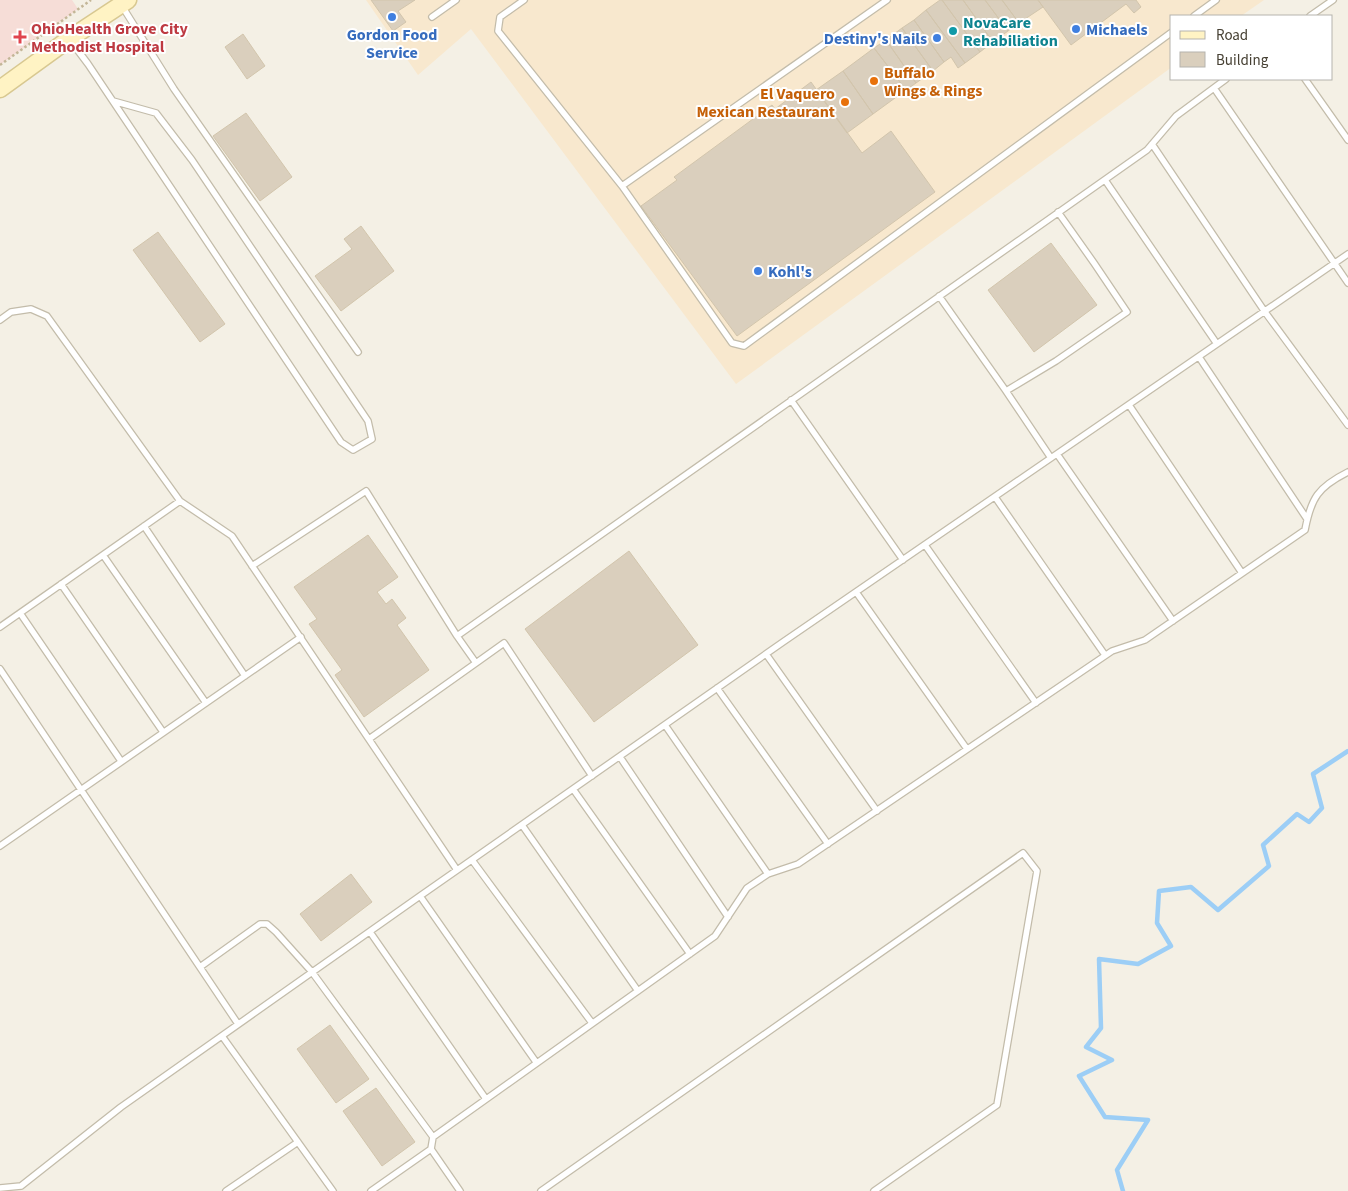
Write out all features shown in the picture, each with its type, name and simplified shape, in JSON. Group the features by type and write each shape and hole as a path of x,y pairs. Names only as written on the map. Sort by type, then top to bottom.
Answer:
{"main road":[{"path":"0,89 124,2"}],"lane":[{"path":"432,17 456,0"},
{"path":"512,0 516,6"},
{"path":"524,0 500,17 498,31 622,186 732,343 744,346 1170,33"},
{"path":"622,186 887,0"},
{"path":"1195,15 1216,0"},
{"path":"1311,15 1333,0"},
{"path":"124,2 174,89 358,352"},
{"path":"69,39 113,101 341,442 353,450 372,439 368,421 192,160 156,113 113,101"},
{"path":"457,636 1147,150 1176,116 1225,80"},
{"path":"1306,80 1348,140"},
{"path":"1214,88 1348,283"},
{"path":"1152,144 1265,312 1348,426"},
{"path":"1105,180 1217,344"},
{"path":"1006,391 1056,362 1127,312 1058,212"},
{"path":"0,1188 21,1188 121,1107 238,1024 766,654 1348,254"},
{"path":"939,296 1051,458"},
{"path":"0,320 11,312 31,309 46,316 180,501 232,536 458,870"},
{"path":"1199,357 1307,519"},
{"path":"792,400 904,560"},
{"path":"1128,405 1242,574"},
{"path":"1057,454 1174,621"},
{"path":"460,1191 431,1149 433,1137 715,936 748,888 768,874 798,864 1112,651 1145,640 1305,530 1314,497 1326,484 1348,472"},
{"path":"252,566 366,491 476,663"},
{"path":"995,496 1106,655"},
{"path":"0,627 180,501"},
{"path":"144,526 245,676"},
{"path":"925,545 1036,703"},
{"path":"103,555 206,703"},
{"path":"61,584 163,732"},
{"path":"856,592 967,749"},
{"path":"20,613 121,761"},
{"path":"0,846 301,637"},
{"path":"369,739 504,643 592,776"},
{"path":"766,654 876,811"},
{"path":"0,669 238,1024"},
{"path":"717,688 828,844"},
{"path":"665,725 768,874"},
{"path":"620,757 728,917"},
{"path":"573,789 690,954"},
{"path":"522,825 638,990"},
{"path":"540,1191 1023,853 1037,872 997,1105 874,1191"},
{"path":"472,860 592,1023"},
{"path":"420,896 536,1062"},
{"path":"200,967 260,924 267,924 312,972 433,1137"},
{"path":"370,932 486,1099"},
{"path":"222,1036 334,1191"},
{"path":"226,1191 298,1142"},
{"path":"371,1191 431,1149"}],"path":[{"path":"0,65 91,0"}],"shaded area":[{"name":"OhioHealth Grove City Methodist Hospital","path":"0,0 72,0 78,9 0,65"},
{"path":"366,0 1264,0 1242,15 1170,15 1170,68 736,384 471,29 418,75"}],"building":[{"name":"Gordon Food Service","path":"371,0 415,0 398,11 406,22 393,31"},
{"name":"NovaCare Rehabiliation","path":"942,0 980,52 965,63 926,10"},
{"path":"942,0 963,0 993,42 980,52"},
{"path":"963,0 985,0 1008,31 993,42"},
{"path":"985,0 1002,0 1019,23 1008,31"},
{"path":"1002,0 1038,0 1043,7 1019,23"},
{"name":"Michaels","path":"1038,0 1136,0 1141,7 1134,13 1126,4 1071,45"},
{"name":"Destiny's Nails","path":"926,10 965,63 958,68 951,57 944,62 914,20"},
{"path":"914,20 944,62 933,71 902,28"},
{"path":"902,28 933,71 916,83 886,40"},
{"path":"243,34 265,66 247,79 225,47"},
{"path":"886,40 916,83 906,90 874,48"},
{"name":"Buffalo Wings & Rings","path":"874,48 906,90 873,114 843,71"},
{"name":"El Vaquero Mexican Restaurant","path":"843,71 873,114 847,133 816,90"},
{"name":"Kohl's","path":"811,82 862,153 891,131 935,192 737,336 641,206 677,180 674,177 772,105 775,109"},
{"path":"246,113 292,177 260,201 213,136"},
{"path":"361,226 394,271 341,311 315,276 352,249 344,239"},
{"path":"158,232 225,324 200,342 133,250"},
{"path":"1051,243 1097,305 1034,352 988,290"},
{"path":"368,535 398,577 377,592 386,604 392,599 406,618 397,625 429,670 364,717 335,675 342,670 309,624 317,619 294,587"},
{"path":"629,551 698,645 594,722 525,629"},
{"path":"351,874 372,902 321,941 300,914"},
{"path":"330,1025 369,1079 336,1103 297,1049"},
{"path":"376,1088 415,1142 382,1166 343,1111"}],"waterway":[{"path":"1123,1191 1117,1170 1148,1120 1105,1117 1079,1076 1112,1060 1086,1047 1101,1028 1099,959 1138,964 1171,946 1157,923 1159,891 1191,887 1218,910 1269,866 1263,845 1297,814 1309,822 1322,808 1313,774 1348,751"}],"place":[{"name":"Gordon Food Service","path":"392,17"},
{"name":"Michaels","path":"1076,29"},
{"name":"NovaCare Rehabiliation","path":"953,31"},
{"name":"OhioHealth Grove City Methodist Hospital","path":"20,37"},
{"name":"Destiny's Nails","path":"937,38"},
{"name":"Buffalo Wings & Rings","path":"874,81"},
{"name":"El Vaquero Mexican Restaurant","path":"845,102"},
{"name":"Kohl's","path":"758,271"}]}
